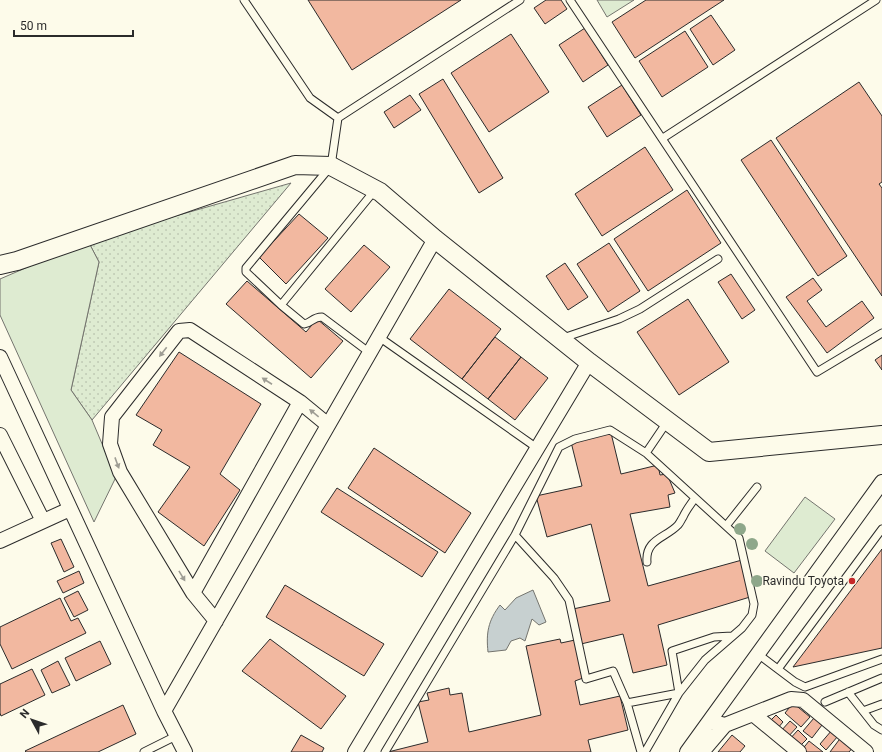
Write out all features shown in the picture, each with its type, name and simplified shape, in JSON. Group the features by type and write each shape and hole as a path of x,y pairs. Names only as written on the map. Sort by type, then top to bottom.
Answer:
{"street":[{"path":"0,265 17,261 295,165 331,166 380,192 435,239 589,362 709,452 882,435"},
{"path":"164,711 435,239"},
{"path":"216,621 193,593 120,472 110,444 112,418 180,331 190,330 300,402 328,425"},
{"path":"0,357 164,711 185,752"},
{"path":"355,752 589,362"},
{"path":"193,593 300,402"},
{"path":"0,436 43,521"},
{"path":"687,752 882,482"},
{"path":"0,540 70,509"},
{"path":"703,752 725,725 791,699 803,700 866,752"},
{"path":"753,714 799,752"},
{"path":"710,721 725,725"}],"lane":[{"path":"244,0 310,98 338,118"},
{"path":"370,353 322,317 316,317 304,324 281,305 246,272 246,268 331,166 338,118 520,0"},
{"path":"570,0 663,138 816,372 882,333"},
{"path":"663,138 876,0"},
{"path":"281,305 375,190"},
{"path":"561,339 618,319 640,309 718,259"},
{"path":"378,337 537,448"},
{"path":"646,453 668,421"},
{"path":"385,752 515,535 559,447 575,440 610,430 646,453 739,538 754,604 752,615 742,628 705,660 678,693 645,752"},
{"path":"726,526 757,487"},
{"path":"647,562 646,553 653,542 659,537 670,532 679,524 695,498"},
{"path":"778,669 882,529"},
{"path":"515,535 554,578 569,600 586,679 613,671 628,703 641,752"},
{"path":"678,693 672,651 714,637 732,636"},
{"path":"758,654 794,682 805,687 882,660"},
{"path":"824,702 882,678"},
{"path":"848,692 874,725 882,730"},
{"path":"628,703 678,693"},
{"path":"863,711 882,704"},
{"path":"144,752 176,736"}],"green space":[{"path":"597,0 634,0 607,17"},
{"path":"291,183 92,420 71,390 99,262 88,241"},
{"path":"88,241 99,262 71,390 92,420 116,477 94,522 0,315 0,279"},
{"path":"805,497 835,519 794,573 765,551"}],"shaded area":[{"path":"533,590 546,622 539,625 532,619 525,641 520,638 511,641 506,650 488,652 487,639 490,622 500,605 505,610 516,598"}],"building":[{"path":"308,0 461,0 352,70"},
{"path":"546,0 561,0 567,9 545,24 534,8"},
{"path":"646,0 724,0 635,58 612,22"},
{"path":"711,15 735,50 713,65 690,29"},
{"path":"585,28 608,65 583,82 559,45"},
{"path":"685,31 708,67 662,97 639,61"},
{"path":"511,34 549,92 489,132 451,73"},
{"path":"443,79 503,178 479,193 419,94"},
{"path":"859,82 882,116 882,182 879,184 882,188 882,296 776,138"},
{"path":"622,85 641,115 607,137 588,107"},
{"path":"410,95 421,110 394,128 384,112"},
{"path":"771,140 847,256 818,276 741,160"},
{"path":"645,147 673,190 602,236 575,194"},
{"path":"687,190 721,243 648,291 614,239"},
{"path":"299,214 328,238 286,284 259,257"},
{"path":"609,243 640,291 608,312 577,264"},
{"path":"364,245 390,267 351,312 325,289"},
{"path":"565,263 588,297 568,310 546,276"},
{"path":"731,274 755,310 742,319 718,282"},
{"path":"813,278 822,290 807,301 826,327 862,301 874,318 827,353 786,297"},
{"path":"247,281 306,332 317,319 343,341 311,378 226,304"},
{"path":"449,289 501,329 462,379 410,339"},
{"path":"688,299 729,362 679,395 637,332"},
{"path":"495,337 521,357 488,399 462,379"},
{"path":"179,352 261,404 220,474 240,490 204,546 158,512 190,467 153,445 162,430 136,415"},
{"path":"882,355 882,370 875,360"},
{"path":"521,357 548,378 515,420 488,399"},
{"path":"611,433 621,474 658,465 660,475 667,474 675,493 668,495 670,507 630,514 648,586 742,560 750,597 658,625 667,665 633,673 623,634 581,644 573,609 610,601 591,524 547,537 536,496 582,486 571,442"},
{"path":"374,448 471,513 445,553 348,488"},
{"path":"337,488 438,552 422,577 321,512"},
{"path":"61,539 74,567 64,572 51,543"},
{"path":"882,549 882,648 793,667"},
{"path":"79,571 84,583 63,593 57,581"},
{"path":"285,585 384,644 364,676 266,617"},
{"path":"78,591 88,610 74,617 64,598"},
{"path":"60,598 71,621 78,618 86,633 12,669 0,644 0,627"},
{"path":"270,639 346,696 321,729 242,671"},
{"path":"560,639 561,643 575,640 583,678 575,681 580,705 620,696 628,730 588,740 591,752 388,752 428,742 418,702 429,700 427,693 449,688 450,695 462,693 469,732 541,715 526,646"},
{"path":"100,641 111,664 76,681 65,658"},
{"path":"58,661 70,685 52,693 41,670"},
{"path":"32,669 45,695 1,716 0,684"},
{"path":"793,703 810,717 801,727 785,713"},
{"path":"123,705 136,734 98,752 25,751"},
{"path":"776,715 783,722 777,729 769,722"},
{"path":"814,718 822,725 812,738 803,731"},
{"path":"790,721 797,727 787,738 780,732"},
{"path":"798,730 807,739 797,749 788,741"},
{"path":"832,730 838,736 826,750 820,744"},
{"path":"301,735 324,748 322,752 291,752"},
{"path":"732,735 745,746 740,752 718,752"},
{"path":"842,736 854,746 849,752 830,752"},
{"path":"809,741 823,752 801,751"}],"place":[{"name":"Ravindu Toyota","path":"852,581"}]}
